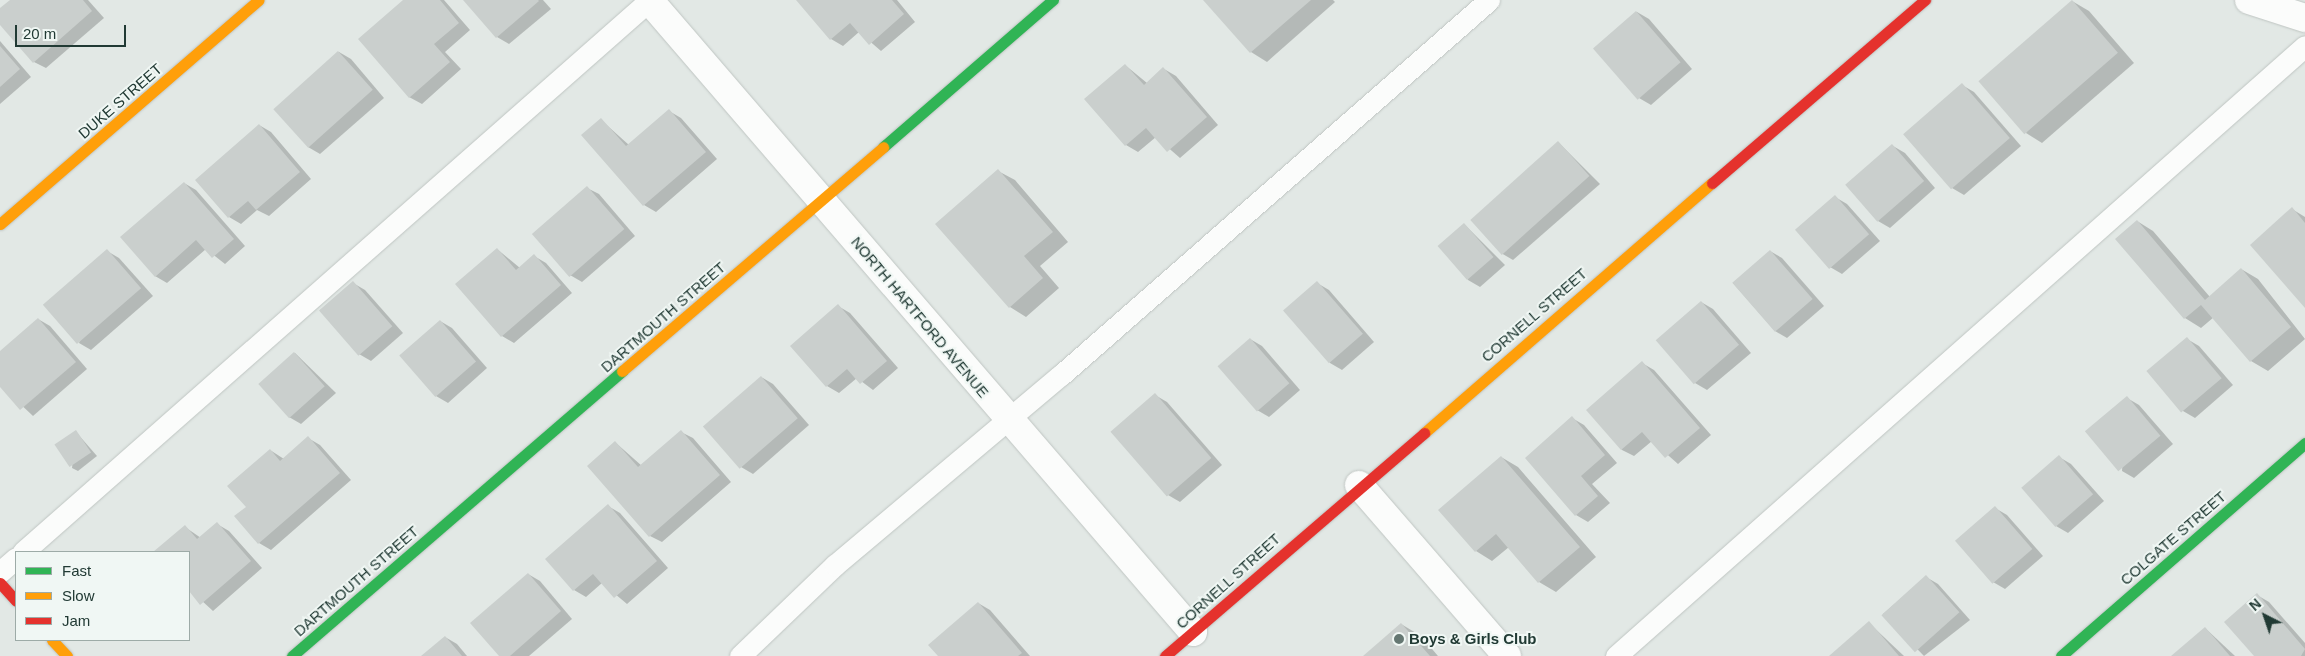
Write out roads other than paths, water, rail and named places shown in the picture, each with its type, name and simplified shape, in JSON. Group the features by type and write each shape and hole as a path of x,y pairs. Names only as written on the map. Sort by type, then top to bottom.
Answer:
{"street":[{"name":"DUKE STREET","path":"0,224 260,0"},
{"name":"NORTH HARTFORD AVENUE","path":"649,0 1007,419 1193,632"},
{"name":"DARTMOUTH STREET","path":"292,656 1053,0"},
{"name":"CORNELL STREET","path":"1166,656 1358,485 1924,0"},
{"path":"2249,0 2305,18"},
{"name":"COLGATE STREET","path":"2062,656 2305,443"},
{"path":"1358,485 1507,656"},
{"path":"0,583 15,600"},
{"path":"53,641 67,656"}],"lane":[{"path":"24,551 649,0"},
{"path":"740,656 781,613 1489,0"},
{"path":"1616,656 2305,46"},
{"path":"0,572 15,559"}],"place":[{"name":"Boys & Girls Club","path":"1399,639"}]}
